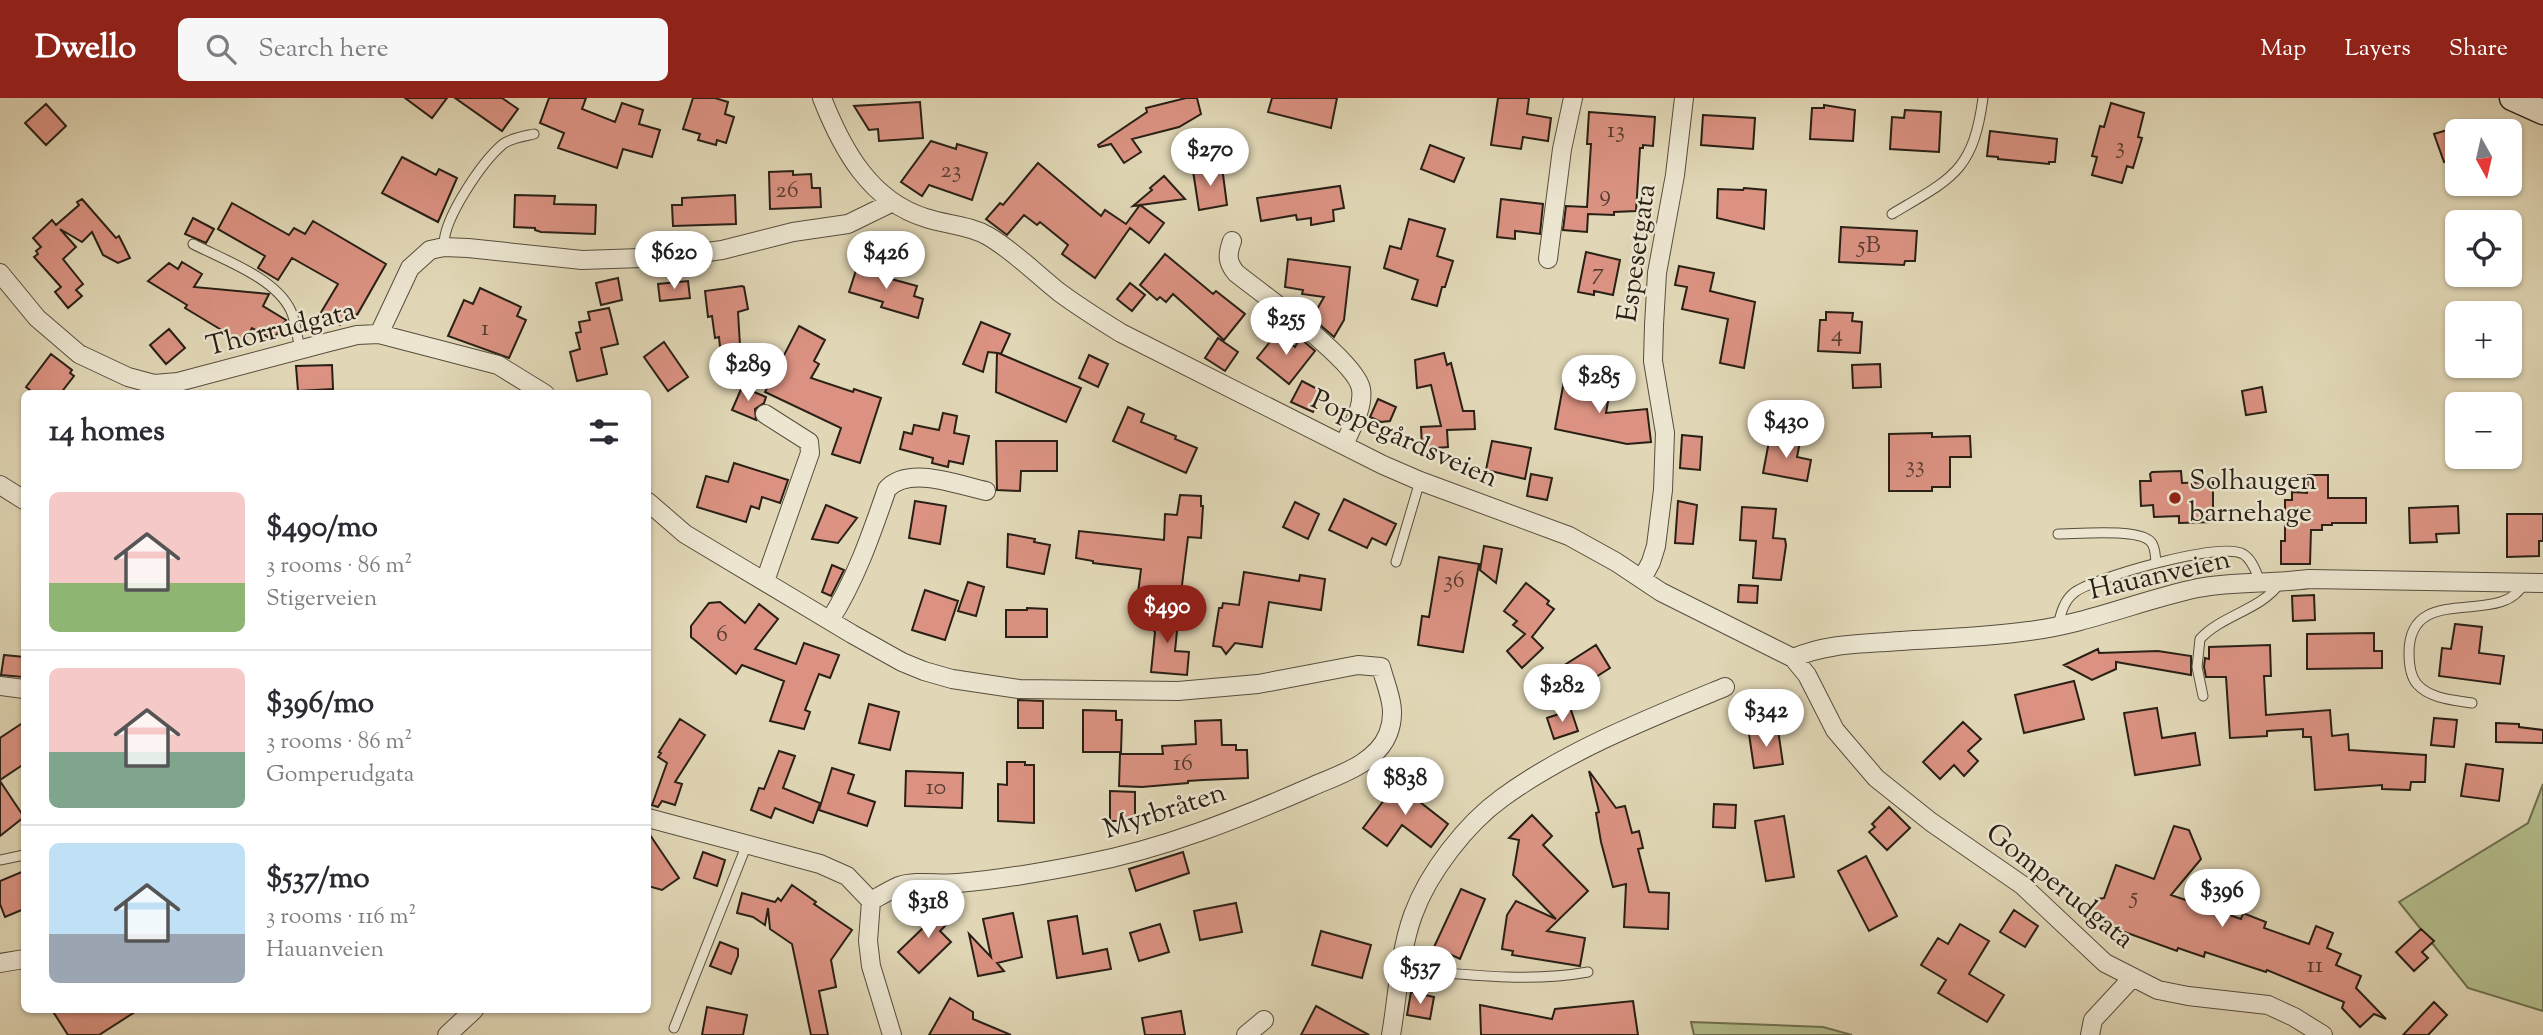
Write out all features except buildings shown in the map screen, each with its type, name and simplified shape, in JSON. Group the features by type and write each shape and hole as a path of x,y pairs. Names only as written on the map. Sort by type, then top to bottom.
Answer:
{"main road":[{"path":"2512,98 2543,112"}],"street":[{"name":"Poppegårdsveien","path":"822,98 843,148 873,186 910,213 986,234 1012,251 1076,304 1121,333 1420,481 1569,536 1616,562 1661,592 1793,659"},
{"path":"1548,259 1562,149 1573,98"},
{"name":"Espesetgata","path":"1642,579 1656,546 1663,490 1664,433 1653,361 1654,325 1657,273 1675,175 1684,98"},
{"path":"444,247 582,260 671,257 722,250 793,232 848,224 893,202"},
{"path":"1232,241 1227,252 1236,273 1342,359 1360,382 1361,403 1344,445"},
{"name":"Thorrudgata","path":"0,273 37,318 79,354 128,377 166,384 357,335 379,334 410,268 430,250 444,247"},
{"path":"379,334 498,365 539,390"},
{"path":"765,414 808,442 810,453 765,581"},
{"path":"651,505 685,534 830,620 846,594 887,489 892,483 916,476 986,491"},
{"path":"0,485 21,498"},
{"name":"Hauanveien","path":"1793,659 1811,650 1848,644 2027,632 2057,627 2199,588 2260,581 2280,583 2309,579 2543,583"},
{"name":"Myrbråten","path":"830,620 901,662 952,679 1019,689 1178,691 1258,684 1358,665 1381,667 1392,704 1393,715 1389,733 1374,754 1341,774 1211,828 1150,849 1086,864 1010,877 957,883 912,884 899,887 871,901"},
{"name":"Gomperudgata","path":"1793,659 1807,675 1835,730 1876,778 1922,815 2022,885 2105,962 2158,990 2268,1005 2323,1035"},
{"path":"0,686 21,689"},
{"path":"1391,1035 1399,969 1414,913 1428,883 1472,825 1500,799 1573,755 1725,687"},
{"path":"651,819 747,844 847,876 871,901 868,941 871,966 892,1035"},
{"path":"0,963 21,960"},
{"path":"2090,1035 2093,1020 2132,978"},
{"path":"447,1035 471,1013"},
{"path":"1245,1035 1264,1020"}],"lane":[{"path":"1892,214 1951,176 1963,164 1980,124 1983,98"},
{"path":"444,247 446,233 464,194 481,168 505,142 534,134"},
{"path":"193,244 267,283 280,293 292,313 300,349"},
{"path":"1396,562 1420,481"},
{"path":"2057,534 2137,534 2149,539 2154,547 2156,564"},
{"path":"2057,627 2063,605 2073,593 2101,579 2185,556 2234,551 2244,554 2260,581"},
{"path":"2203,696 2197,667 2200,639 2216,624 2269,594 2280,583"},
{"path":"2472,703 2440,698 2415,683 2409,661 2412,631 2420,620 2437,611 2504,601 2519,592 2524,583"},
{"path":"674,1028 747,844"},
{"path":"0,860 21,856"},
{"path":"1399,969 1498,975 1565,976 1588,972"}],"green space":[{"path":"2543,784 2543,1011 2468,988 2399,902 2528,823"},
{"path":"1691,1022 1823,1027 1852,1035 1694,1035"}],"place":[{"name":"Solhaugen barnehage","path":"2175,498"}]}
